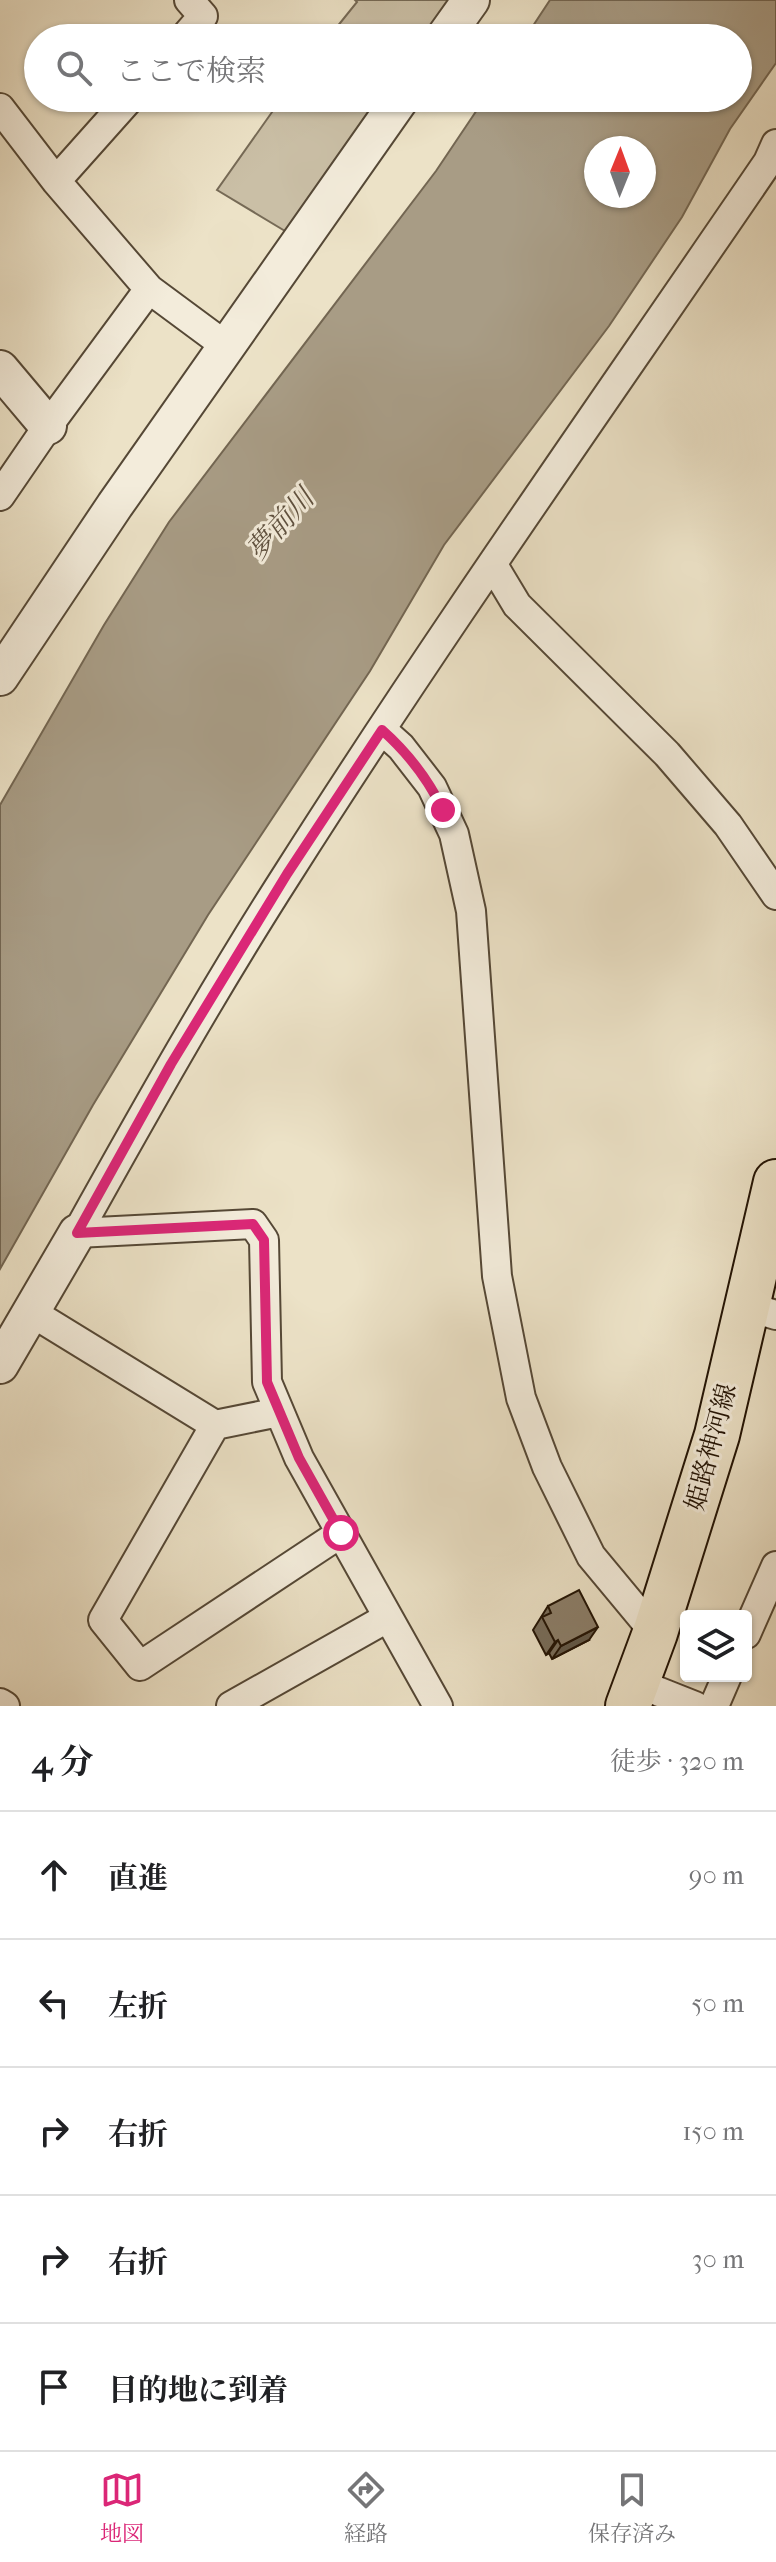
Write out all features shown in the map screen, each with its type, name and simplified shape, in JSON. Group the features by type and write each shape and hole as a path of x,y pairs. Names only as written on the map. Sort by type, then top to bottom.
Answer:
{"main road":[{"name":"姫路神河線","path":"632,1695 761,1310 776,1182"}],"street":[{"path":"189,0 203,16 196,24"},
{"path":"454,24 471,0"},
{"path":"0,108 56,181 149,289 226,346"},
{"path":"56,181 118,112"},
{"path":"0,677 115,505 391,112"},
{"path":"0,1365 171,1064 287,874 493,565 773,159"},
{"path":"0,496 149,289"},
{"path":"0,369 48,426"},
{"path":"493,565 517,605 667,754 728,825 776,895"},
{"path":"382,730 401,747 432,787 454,834 471,911 497,1276 521,1398 547,1467 591,1556 655,1633"},
{"path":"77,1233 253,1224 264,1240 267,1382 299,1458 438,1706"},
{"path":"31,1312 215,1425 279,1412"},
{"path":"215,1425 103,1620 140,1666 341,1533"},
{"path":"752,1620 776,1566"},
{"path":"231,1706 387,1618"},
{"path":"714,1706 724,1682"},
{"path":"632,1695 695,1706"},
{"path":"0,1703 5,1706"}],"shaded area":[{"path":"355,0 457,0 439,24 339,24 357,2"},
{"path":"272,112 377,112 290,234 217,190"}],"water":[{"path":"550,0 776,0 776,63 752,97 752,24 534,24"},
{"name":"夢前川","path":"476,112 742,112 682,217 609,326 444,545 370,671 208,915 93,1105 0,1269 0,805 104,625 169,522 436,171"}],"building":[{"path":"579,1590 598,1627 561,1646 558,1640 555,1642 542,1617 551,1613 548,1606"}],"route":[{"path":"341,1533 299,1458 267,1382 264,1240 253,1224 77,1233 171,1064 287,874 382,730 401,747 432,787 443,810"}]}
